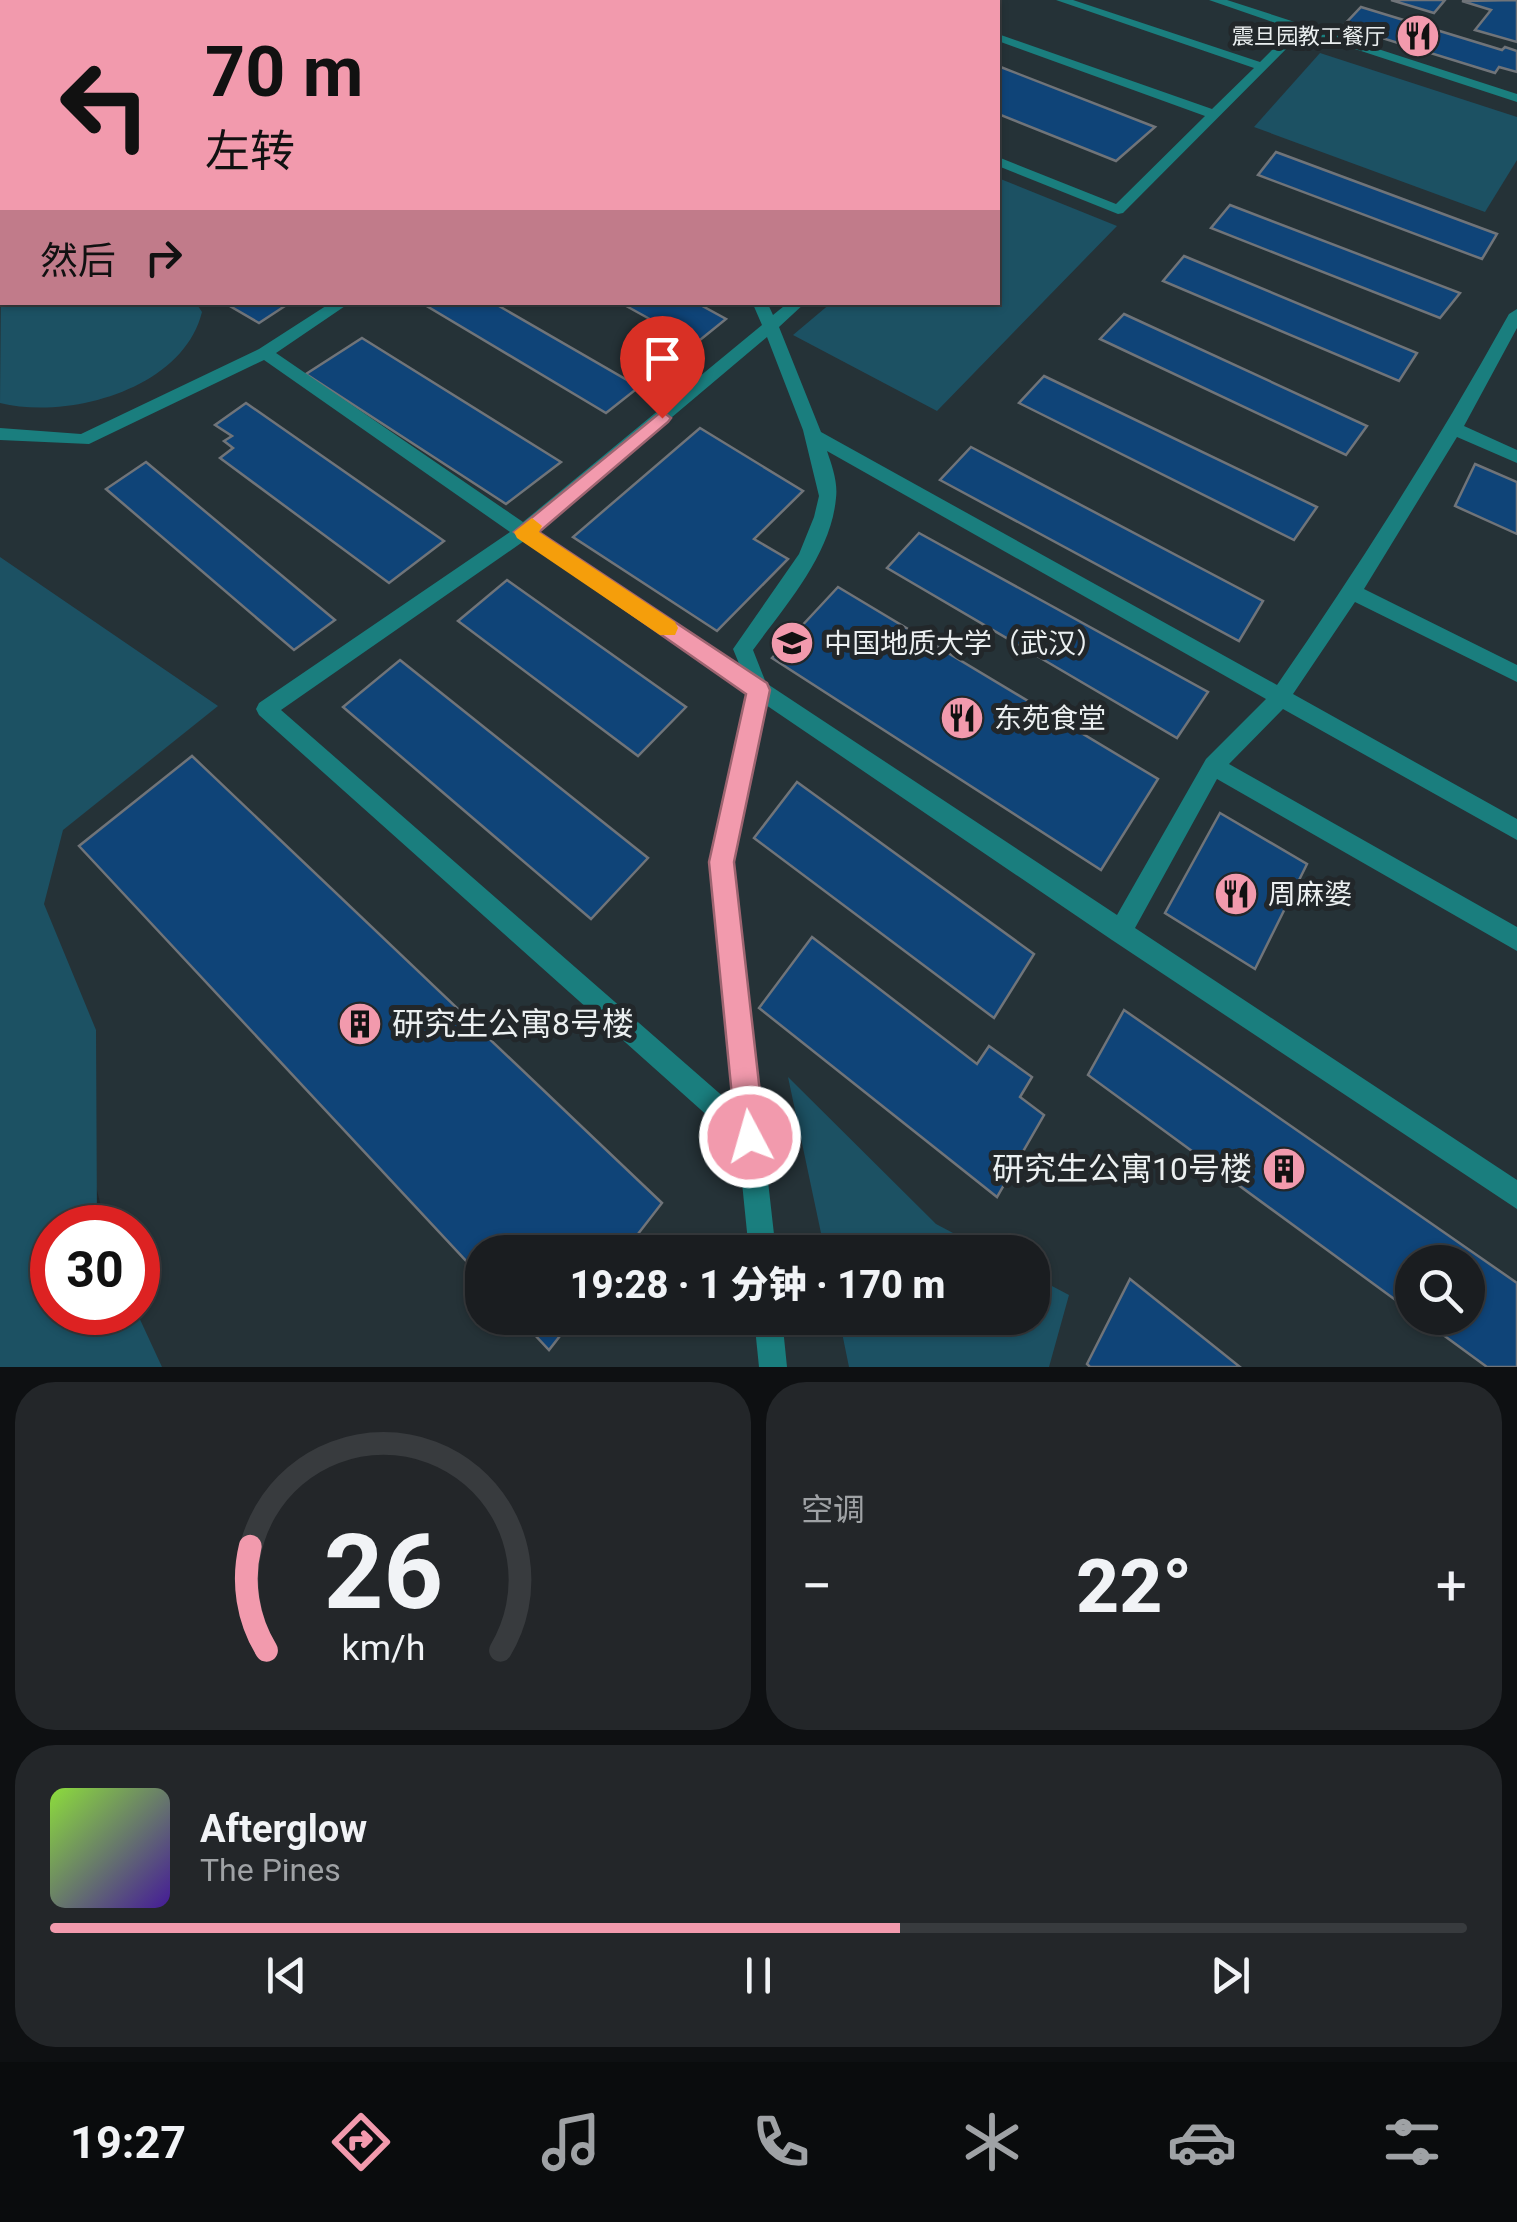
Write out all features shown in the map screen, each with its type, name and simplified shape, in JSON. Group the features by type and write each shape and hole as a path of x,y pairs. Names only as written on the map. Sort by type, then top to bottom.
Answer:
{"street":[{"path":"1062,0 1262,67"},
{"path":"1216,0 1517,98"},
{"path":"1000,162 1118,210 1301,28"},
{"path":"1000,38 1215,114"},
{"path":"0,434 82,440 265,353 339,305"},
{"path":"760,1235 722,862 759,690 743,649 805,561 829,494 812,436 761,305"},
{"path":"750,1137 266,709 524,532 796,305"},
{"path":"1120,932 1213,766 1279,698 1352,592 1454,429 1517,314"},
{"path":"265,353 524,532 1517,1196"},
{"path":"1454,429 1517,456"},
{"path":"812,436 1517,830"},
{"path":"1352,592 1517,674"},
{"path":"1213,766 1517,940"},
{"path":"770,1335 773,1367"}],"shaded area":[{"name":"中国地质大学（武汉）","path":"1000,0 1517,0 1517,1367 140,1367 132,1335 160,1335 160,1205 101,1205 13,847 0,567 0,305 1000,305"},
{"path":"1320,53 1517,117 1517,160 1485,212 1254,127"},
{"path":"1000,179 1117,226 937,411 793,335 829,305 1000,305"},
{"path":"1,305 197,305 202,312 191,339 172,361 120,393 58,407 0,403"},
{"path":"0,557 218,706 63,830 44,904 96,1030 97,1205 30,1205 30,1335 147,1335 162,1367 0,1367"},
{"path":"788,1077 936,1224 957,1235 821,1235"},
{"path":"1050,1285 1069,1295 1049,1367 849,1367 842,1335 1050,1335"}],"building":[{"path":"1391,0 1445,0 1434,13"},
{"name":"震旦园教工餐厅","path":"1517,0 1517,42 1475,30 1491,10 1462,1"},
{"name":"震旦园教工餐厅","path":"1361,7 1502,50 1505,47 1517,51 1517,72 1499,67 1495,73 1343,26"},
{"path":"1000,67 1155,127 1116,161 1000,115"},
{"path":"1276,152 1497,234 1482,259 1258,175"},
{"path":"1230,205 1460,293 1440,318 1211,228"},
{"path":"1184,256 1417,353 1399,381 1163,281"},
{"path":"228,305 286,305 259,323"},
{"path":"425,305 497,305 639,387 606,413"},
{"path":"624,305 700,305 726,319 695,344"},
{"path":"1124,314 1367,426 1346,455 1100,339"},
{"path":"362,338 561,462 506,504 306,374"},
{"path":"1044,376 1317,507 1294,540 1019,403"},
{"path":"246,403 444,541 389,583 220,458 233,448 224,441 232,436 215,425"},
{"path":"700,428 803,491 754,539 788,559 717,631 573,537"},
{"path":"971,447 1263,601 1239,641 940,480"},
{"path":"146,462 335,620 294,650 106,489"},
{"path":"1475,464 1517,482 1517,534 1455,506"},
{"path":"919,533 1208,692 1177,738 887,568"},
{"path":"507,580 686,707 638,756 458,621"},
{"name":"东苑食堂","path":"838,587 1158,779 1101,870 772,658"},
{"path":"400,660 648,858 591,919 343,707"},
{"name":"研究生公寓8号楼","path":"192,756 662,1203 637,1235 465,1235 465,1260 79,846"},
{"path":"797,782 1034,954 994,1018 754,838"},
{"path":"1220,813 1307,864 1255,969 1165,913"},
{"path":"812,937 977,1064 989,1046 1032,1077 1020,1097 1044,1115 997,1197 759,1008"},
{"name":"研究生公寓10号楼","path":"1124,1010 1462,1245 1395,1245 1395,1300 1088,1075"},
{"name":"研究生公寓10号楼","path":"1485,1261 1517,1283 1517,1367 1487,1367 1443,1335 1485,1335"},
{"path":"1130,1279 1240,1367 1090,1367 1087,1364"},
{"path":"535,1335 561,1335 549,1350"}],"slow traffic":[{"path":"532,526 524,532 667,628"}],"place":[{"name":"震旦园教工餐厅","path":"1418,36"},
{"name":"中国地质大学（武汉）","path":"792,643"},
{"name":"东苑食堂","path":"962,718"},
{"name":"周麻婆","path":"1236,894"},
{"name":"研究生公寓8号楼","path":"360,1024"},
{"name":"研究生公寓10号楼","path":"1284,1169"}],"route":[{"path":"662,418 524,532 759,690 722,862 750,1137"}]}
